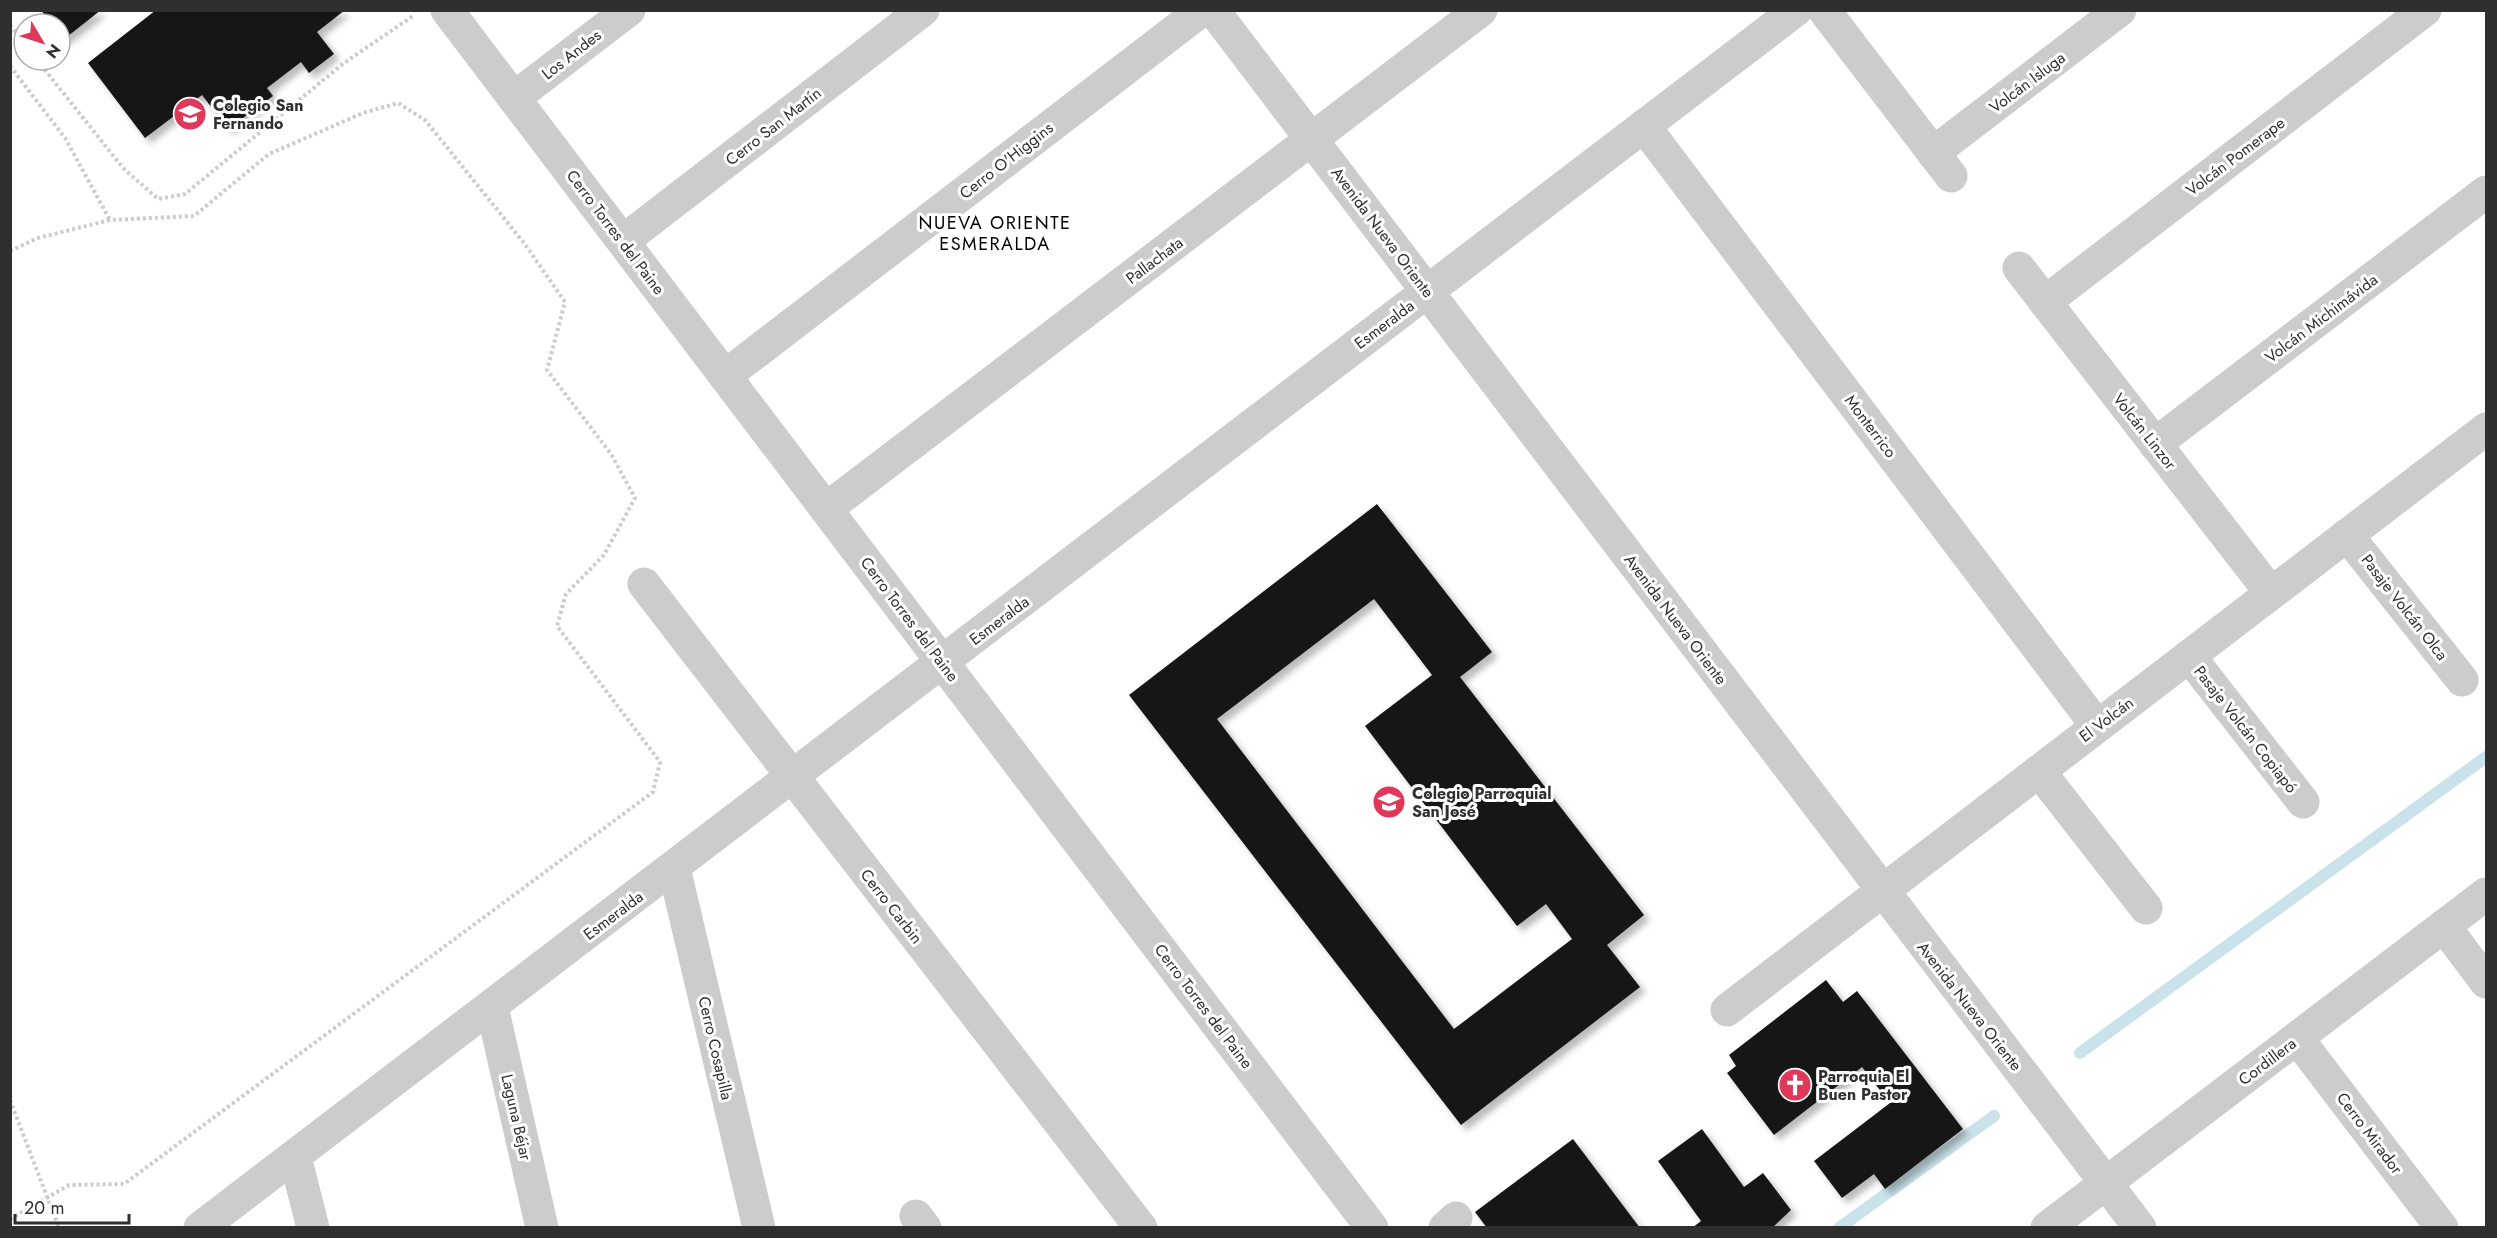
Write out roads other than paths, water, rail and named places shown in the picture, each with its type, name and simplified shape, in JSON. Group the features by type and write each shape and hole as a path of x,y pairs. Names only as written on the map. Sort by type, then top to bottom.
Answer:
{"street":[{"name":"Cerro Torres del Paine","path":"447,10 1372,1227"},
{"name":"Los Andes","path":"514,98 628,10"},
{"name":"Cerro San Martín","path":"623,241 922,10"},
{"name":"Cerro O'Higgins","path":"725,376 1202,10"},
{"name":"Avenida Nueva Oriente","path":"1213,10 2140,1227"},
{"name":"Pallachata","path":"826,509 1481,10"},
{"name":"Esmeralda","path":"200,1227 492,1007 1644,126 1769,20 1796,10"},
{"name":"Volcán Isluga","path":"1824,10 1942,164 2120,10"},
{"name":"Volcán Pomerape","path":"2045,302 2425,10"},
{"name":"Monterrico","path":"1644,126 2097,726"},
{"name":"Volcán Michimávida","path":"2155,444 2487,192"},
{"name":"Volcán Linzor","path":"2019,268 2271,593"},
{"name":"El Volcán","path":"1727,1010 2487,429"},
{"name":"Pasaje Volcán Olca","path":"2347,535 2462,680"},
{"name":"Cerro Carbin","path":"644,584 1141,1227"},
{"name":"Pasaje Volcán Copiapó","path":"2189,656 2303,802"},
{"path":"2039,771 2146,908"},
{"name":"Cerro Cosapilla","path":"674,868 759,1227"},
{"name":"Cordillera","path":"2047,1227 2487,894"},
{"path":"2444,926 2487,982"},
{"name":"Laguna Béjar","path":"492,1007 542,1227"},
{"name":"Cerro Mirador","path":"2297,1038 2442,1227"},
{"path":"295,1157 313,1227"}],"waterway":[{"path":"2080,1053 2486,757"},
{"path":"1839,1228 1994,1116"}],"place":[{"name":"Colegio San Fernando","path":"190,114"},
{"name":"Colegio Parroquial San José","path":"1389,802"},
{"name":"Parroquia El Buen Pastor","path":"1795,1085"}],"district":[{"name":"NUEVA ORIENTE ESMERALDA","path":"995,233"}]}
